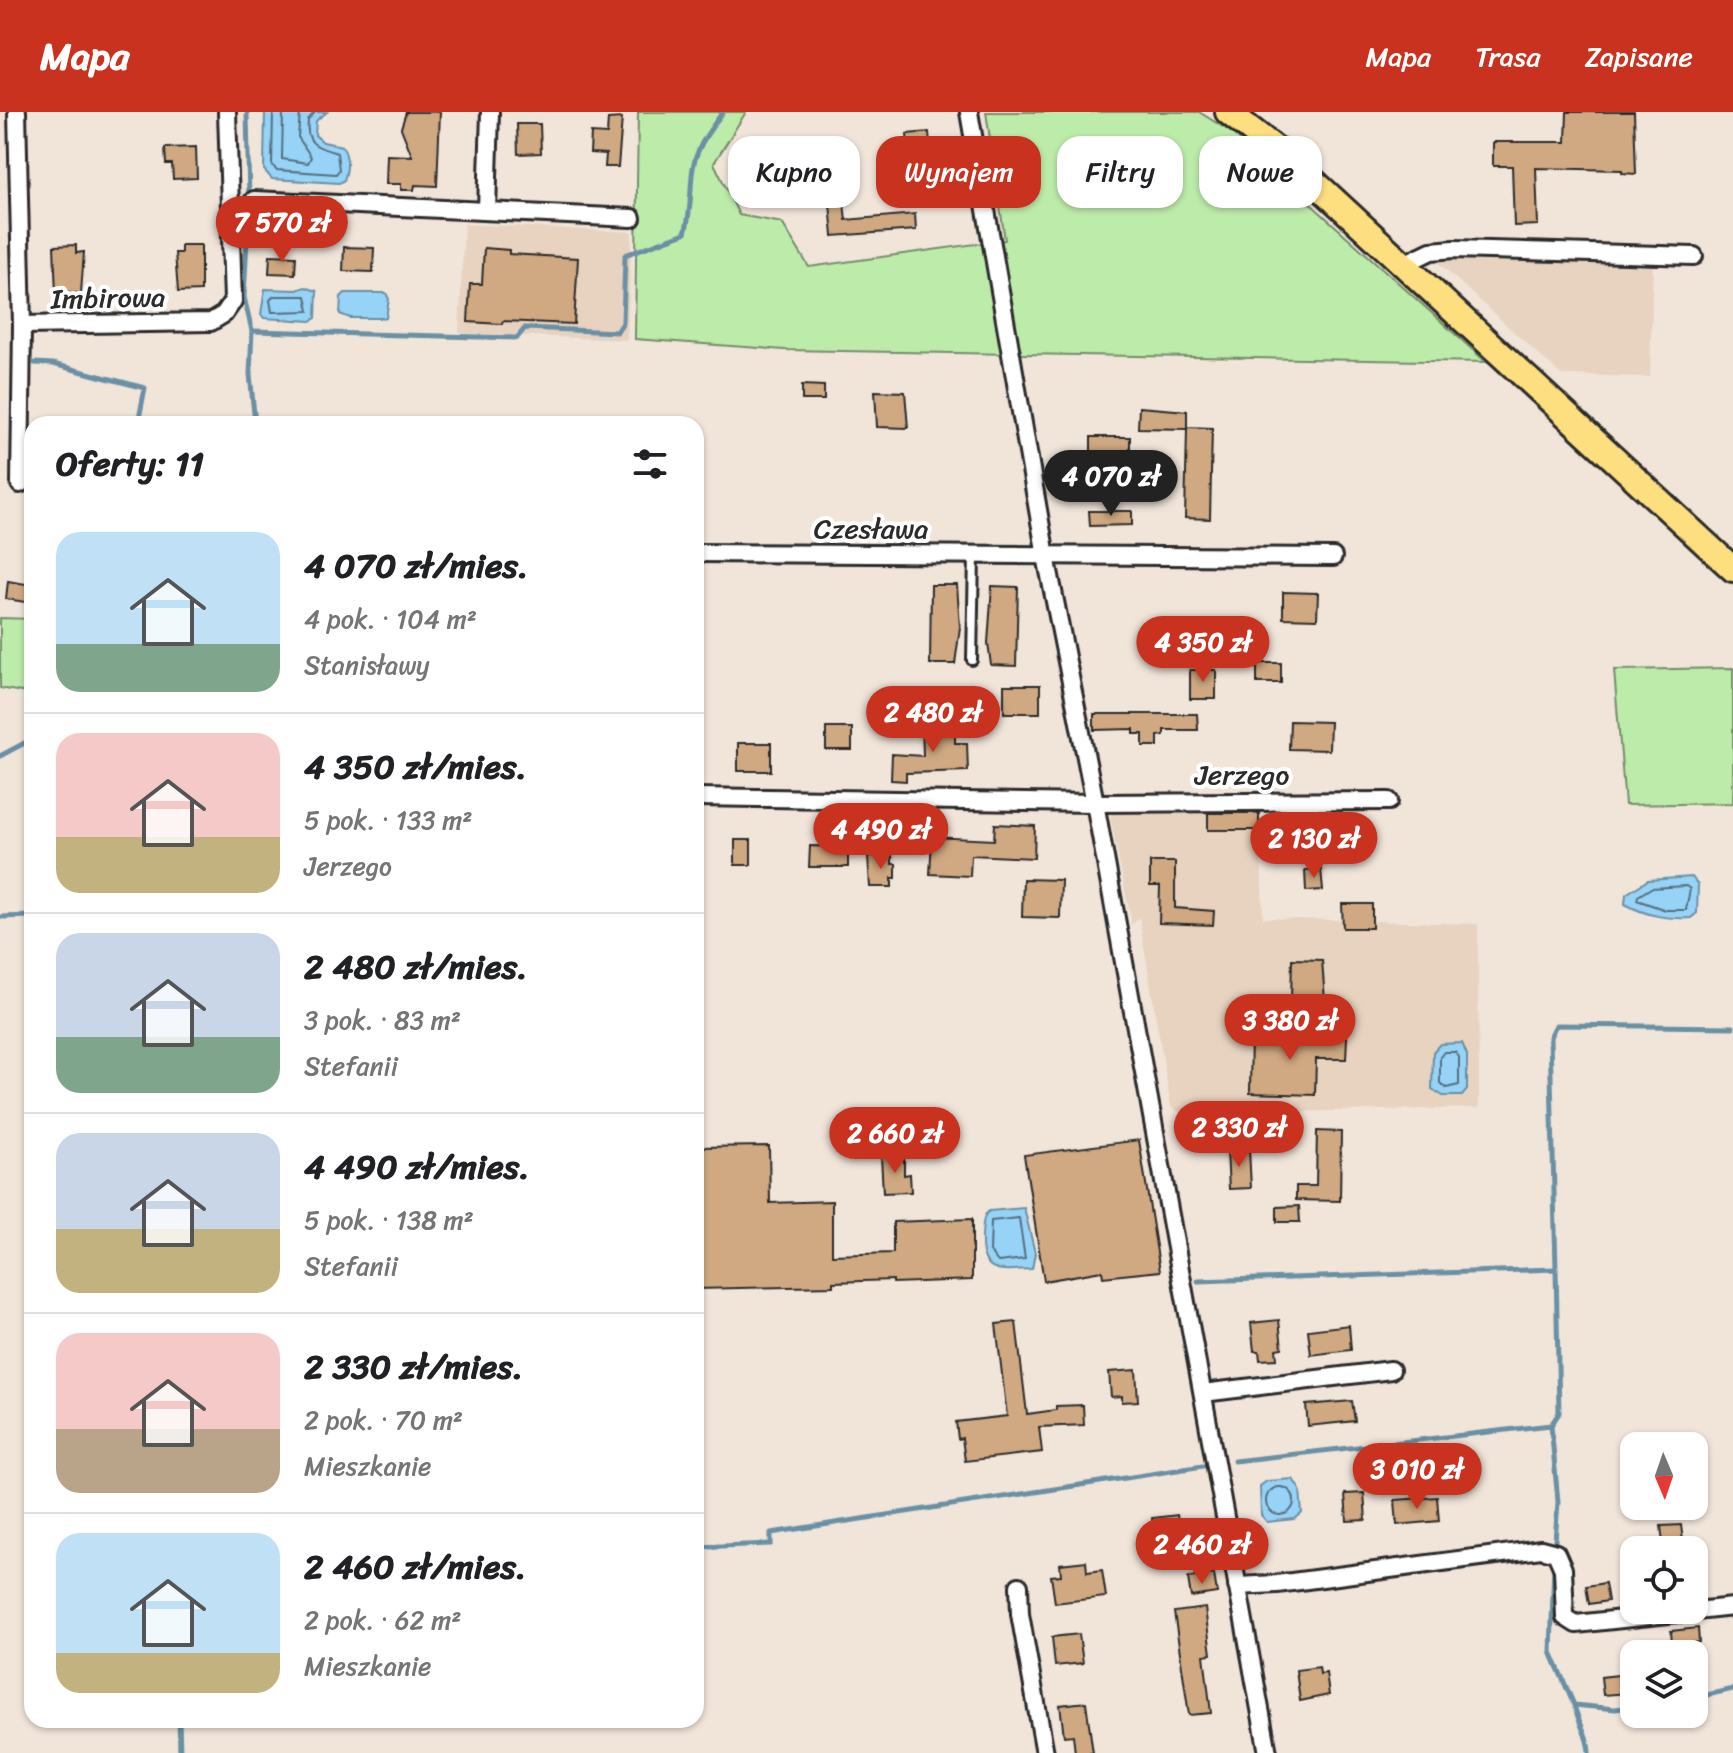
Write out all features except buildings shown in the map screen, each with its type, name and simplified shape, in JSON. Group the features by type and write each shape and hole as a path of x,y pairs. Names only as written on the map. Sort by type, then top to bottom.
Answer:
{"main road":[{"path":"1228,112 1296,165 1733,569"}],"street":[{"name":"Imbirowa","path":"17,112 22,325 20,484"},
{"name":"Imbirowa","path":"22,325 211,322 224,314 233,301 227,112"},
{"path":"487,210 490,112"},
{"path":"969,112 1046,556 1095,803 1268,1753"},
{"path":"254,200 632,218"},
{"path":"1404,264 1431,251 1454,249 1694,256"},
{"name":"Czesława","path":"704,553 1333,557"},
{"name":"Jerzego","path":"704,797 1095,803 1389,801"},
{"path":"1203,1393 1391,1370"},
{"path":"1237,1586 1277,1584 1541,1549 1556,1553 1560,1561 1565,1617 1576,1624 1733,1607"},
{"path":"1019,1586 1020,1614 1045,1753"}],"lane":[{"path":"972,660 974,555"}],"shaded area":[{"path":"464,224 632,232 627,340 459,333"},
{"path":"1432,257 1653,263 1650,377 1561,375"},
{"path":"1116,808 1260,809 1263,918 1478,924 1479,1108 1183,1114 1171,1107 1139,917 1132,925 1110,817"}],"green space":[{"path":"638,112 746,112 728,136 714,163 728,192 728,208 736,208 739,215 782,223 809,267 1005,240 1000,208 1041,208 1041,136 990,136 986,112 1199,112 1235,136 1199,136 1199,208 1315,208 1486,362 785,350 635,339"},
{"path":"0,618 24,619 24,692 0,688"},
{"path":"1733,668 1733,803 1625,805 1614,670"}],"water":[{"path":"265,112 327,112 316,121 315,135 323,142 342,146 347,163 344,180 339,183 272,179 264,170"},
{"path":"305,287 317,291 316,318 311,321 264,318 261,314 265,289 297,290"},
{"path":"345,293 386,293 389,299 386,318 350,318 340,314 341,297"},
{"path":"1692,877 1698,885 1697,913 1691,918 1657,916 1625,904 1626,894 1648,880"},
{"path":"1462,1043 1467,1055 1467,1090 1462,1096 1443,1096 1432,1089 1433,1052 1440,1044"},
{"path":"1024,1208 1035,1253 1032,1269 1004,1270 990,1266 983,1252 985,1215 989,1211"},
{"path":"1293,1479 1300,1490 1302,1513 1295,1519 1267,1522 1261,1515 1260,1486 1267,1481"}],"waterway":[{"path":"247,112 249,201 244,297 252,331 250,374 254,416"},
{"path":"252,331 517,338 525,328 617,332 623,323 625,255 685,233 696,157 723,112"},
{"path":"35,363 53,364 145,388 140,416"},
{"path":"0,756 24,743"},
{"path":"0,917 24,916"},
{"path":"1556,1269 1550,1037 1556,1025 1733,1027"},
{"path":"1198,1281 1556,1269 1559,1413 1551,1425 1234,1461"},
{"path":"1551,1425 1558,1502 1555,1541"},
{"path":"704,1547 771,1544 771,1533 1203,1466"},
{"path":"1554,1563 1551,1652 1574,1705 1620,1708"},
{"path":"1708,1695 1733,1689"},
{"path":"1574,1705 1589,1753"},
{"path":"179,1728 180,1753"}]}
